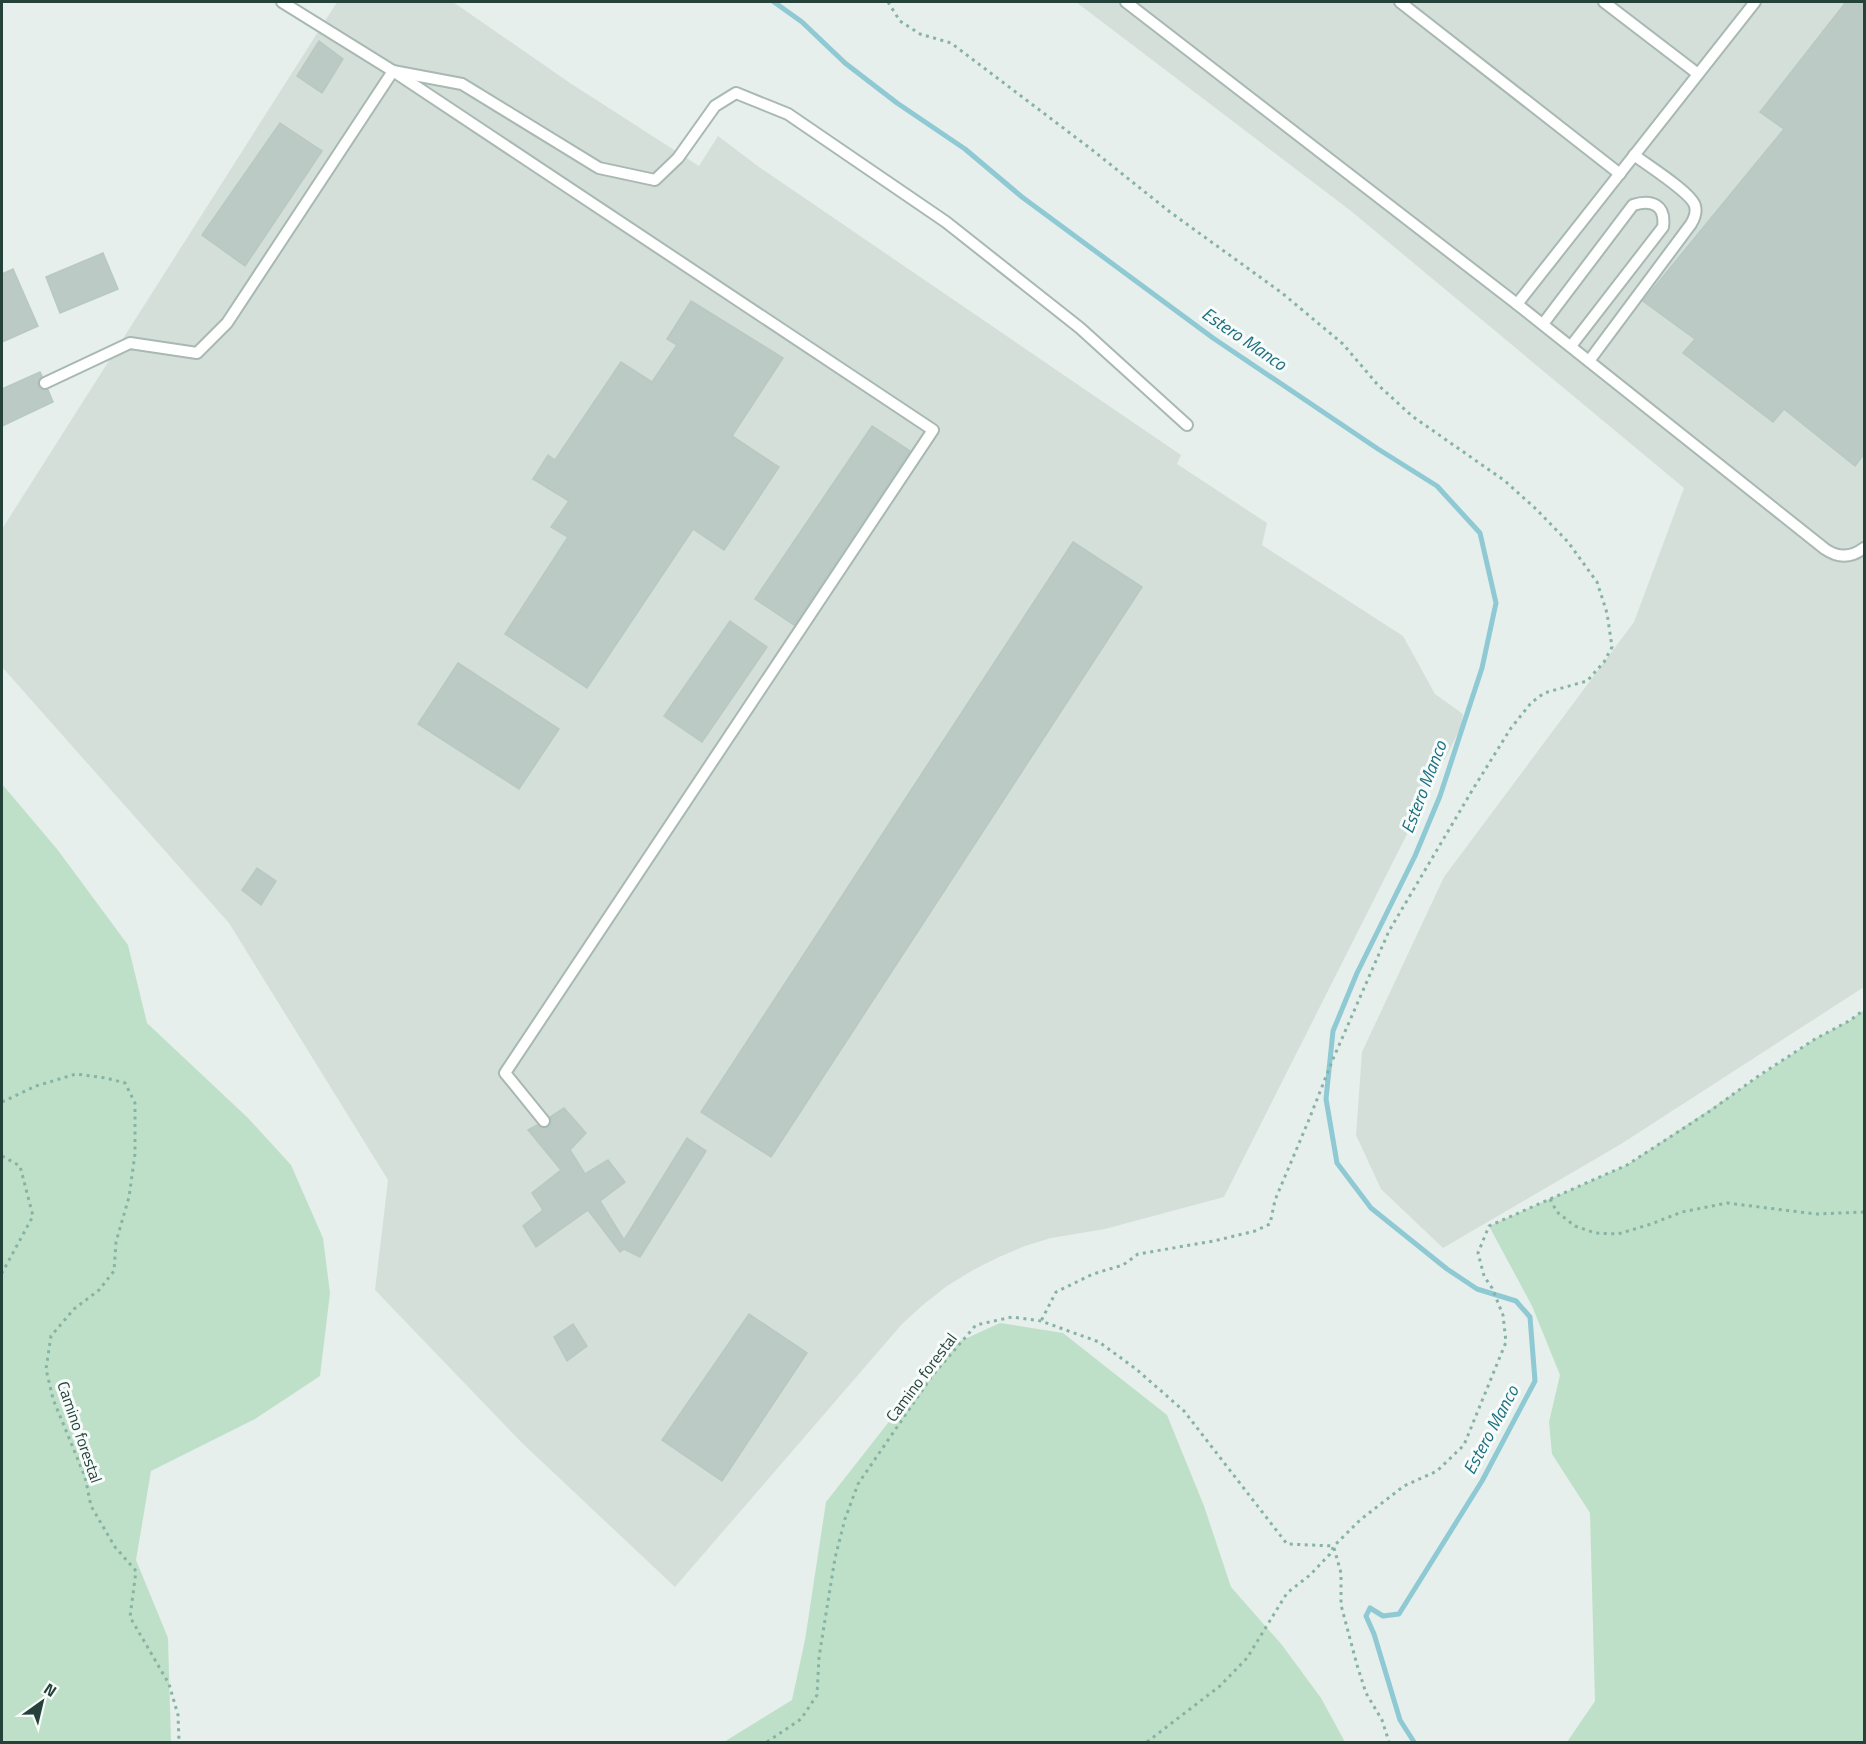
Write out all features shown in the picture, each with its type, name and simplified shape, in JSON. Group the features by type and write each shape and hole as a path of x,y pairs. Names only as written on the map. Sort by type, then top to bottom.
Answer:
{"lane":[{"path":"282,2 393,70 933,430 505,1074 544,1121"},
{"path":"1126,2 1543,324 1825,549 1841,556 1854,554 1864,548"},
{"path":"1400,2 1620,174"},
{"path":"1604,2 1698,74"},
{"path":"1517,304 1755,2"},
{"path":"45,383 130,343 197,353 227,323 393,70"},
{"path":"393,70 462,84 599,168 655,180 678,158 714,106 736,93 788,114 964,236 1080,328 1187,426"},
{"path":"1589,361 1695,217 1696,208 1688,195 1634,155"},
{"path":"1543,324 1633,206 1644,202 1652,203 1661,209 1664,216 1663,227 1570,346"}],"path":[{"path":"888,2 900,21 920,34 951,43 1170,212 1282,293 1343,344 1377,384 1412,416 1505,481 1568,542 1597,582 1612,647 1604,662 1587,681 1544,693 1531,703 1511,728 1473,789 1389,931 1326,1075 1275,1200 1270,1224 1256,1231 1214,1241 1138,1254 1123,1265 1093,1274 1056,1292 1041,1320"},
{"path":"1147,1743 1220,1686 1247,1658 1287,1593 1310,1575 1360,1520 1404,1486 1437,1471 1464,1444 1506,1342 1503,1315 1492,1288 1484,1276 1478,1253 1489,1226 1626,1165 1815,1039 1849,1022 1864,1010"},
{"name":"Camino forestal","path":"2,1102 36,1086 76,1074 125,1083 135,1103 135,1154 129,1197 116,1242 114,1271 99,1290 74,1309 51,1336 46,1369 53,1399 85,1477 91,1506 116,1547 136,1571 130,1617 169,1684 178,1715 179,1743"},
{"path":"2,1156 20,1166 33,1216 2,1273"},
{"path":"1550,1199 1557,1212 1575,1226 1594,1233 1618,1234 1682,1212 1727,1203 1816,1214 1864,1212"},
{"name":"Camino forestal","path":"767,1743 801,1719 817,1695 819,1657 835,1558 858,1484 932,1376 976,1325 1012,1317 1041,1320 1099,1342 1136,1369 1184,1411 1287,1544 1334,1546"},
{"path":"1334,1546 1341,1573 1341,1605 1357,1665 1366,1693 1382,1720 1389,1743"}],"shaded area":[{"path":"337,2 453,2 570,83 699,166 718,136 759,167 1181,455 1177,464 1267,523 1262,545 1403,636 1435,694 1463,714 1461,727 1224,1197 1105,1229 1051,1238 1025,1246 973,1270 947,1286 902,1324 675,1587 521,1442 375,1290 388,1180 229,923 2,667 2,529"},
{"path":"1076,2 1864,2 1864,987 1621,1144 1443,1248 1381,1189 1356,1135 1362,1052 1444,877 1634,622 1684,488 1351,211"}],"green space":[{"path":"2,784 57,849 128,945 147,1023 248,1118 291,1165 323,1238 330,1293 320,1376 255,1419 151,1471 136,1560 168,1638 171,1742 2,1742"},
{"path":"1864,1010 1864,1742 1567,1742 1595,1701 1590,1513 1552,1454 1549,1422 1560,1375 1532,1306 1489,1226 1627,1165 1815,1039 1849,1021"},
{"path":"1000,1323 1063,1333 1167,1415 1204,1506 1231,1587 1282,1645 1321,1698 1345,1742 724,1742 792,1700 805,1640 826,1502 954,1344"}],"building":[{"path":"1846,2 1864,2 1864,454 1855,466 1784,409 1773,422 1683,353 1695,339 1643,301 1784,129 1760,112"},
{"path":"319,41 343,59 322,93 297,76"},
{"path":"280,123 322,151 245,266 202,235"},
{"path":"103,253 118,289 60,313 46,277"},
{"path":"13,269 38,326 2,342 2,274"},
{"path":"691,301 783,358 732,436 779,467 724,550 693,529 587,688 505,634 568,537 551,527 569,501 533,479 548,455 555,460 621,362 652,382 677,345 667,339"},
{"path":"40,372 42,376 38,386 48,390 53,402 2,426 2,389"},
{"path":"872,426 910,451 794,625 755,599"},
{"path":"1073,542 1142,587 771,1157 701,1112"},
{"path":"730,621 767,647 702,742 664,716"},
{"path":"458,663 559,729 519,789 418,724"},
{"path":"257,868 276,881 261,905 242,890"},
{"path":"564,1108 586,1133 570,1150 585,1174 608,1160 625,1182 600,1201 624,1240 687,1138 706,1151 640,1257 624,1249 620,1252 588,1210 536,1247 523,1226 543,1210 532,1193 561,1170 528,1130 537,1125 542,1128 548,1127 551,1123 550,1117"},
{"path":"749,1314 807,1353 722,1481 662,1440"},
{"path":"573,1324 587,1346 567,1361 554,1337"}],"waterway":[{"name":"Estero Manco","path":"774,2 802,22 845,63 897,103 965,149 1022,197 1213,338 1437,486 1480,533 1496,603 1482,668 1440,796 1415,856 1357,973 1333,1031 1326,1099 1337,1163 1371,1208 1447,1269 1477,1289 1516,1301 1530,1317 1535,1381 1482,1481 1399,1614 1383,1616 1370,1608 1366,1616 1374,1634 1400,1720 1414,1742"}]}
